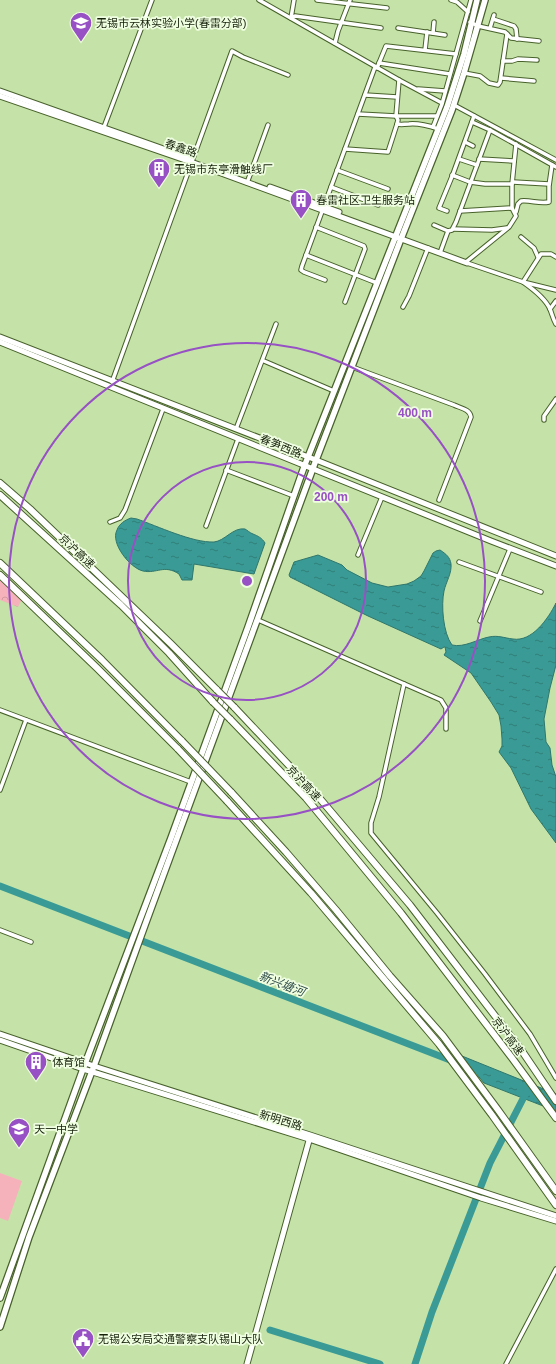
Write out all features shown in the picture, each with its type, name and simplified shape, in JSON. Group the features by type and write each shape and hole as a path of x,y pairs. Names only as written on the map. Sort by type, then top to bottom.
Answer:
{"highway":[{"name":"京沪高速","path":"0,483 30,509 171,644 234,707 316,794 410,905 522,1051 556,1101"},
{"name":"京沪高速","path":"0,495 121,605 169,653 230,720 306,798 401,913 556,1118"},
{"path":"0,563 102,660 231,792 286,852 390,976 443,1036 556,1191"},
{"path":"0,575 98,668 178,749 311,893 384,981 439,1044 556,1205"}],"main road":[{"path":"0,1327 29,1237 93,1069 316,460 352,367 435,128 447,107 464,54 468,21 476,0"},
{"path":"0,1298 84,1066 131,946 192,782 248,628 304,466 377,283 454,106 485,0"},
{"name":"春鑫路","path":"0,91 104,127 248,182 387,231 397,237 466,263"},
{"name":"春鑫路","path":"0,96 192,161"},
{"name":"春笋西路","path":"0,337 316,460 556,556"},
{"name":"春笋西路","path":"0,342 313,470 556,566"},
{"path":"471,533 475,524"},
{"name":"新明西路","path":"0,1034 84,1066"},
{"name":"新明西路","path":"0,1040 556,1216"},
{"path":"247,1364 310,1138"},
{"name":"新明西路","path":"310,1138 481,1198 556,1221"}],"street":[{"path":"104,127 152,0"},
{"path":"259,0 266,2 334,44 442,103"},
{"path":"291,18 294,0"},
{"path":"317,0 350,2 387,8"},
{"path":"451,0 457,2 468,12"},
{"path":"397,124 411,124 435,128 437,116 456,54 468,21 468,12 471,0"},
{"path":"334,44 350,2"},
{"path":"291,18 295,16 381,28"},
{"path":"490,28 494,17 514,26 516,29 517,39"},
{"path":"468,21 478,26 490,28 507,34 511,38 539,42"},
{"path":"433,33 434,22"},
{"path":"398,28 445,36"},
{"path":"425,50 427,32"},
{"path":"464,73 480,76 489,84 495,86 499,84 507,34"},
{"path":"325,280 301,270 365,95 386,46 456,54"},
{"path":"110,387 232,51 288,75"},
{"path":"503,61 518,59 537,60"},
{"path":"379,63 450,74"},
{"path":"500,78 534,81"},
{"path":"345,149 388,152 398,120 396,116 399,80"},
{"path":"415,88 445,91"},
{"path":"365,95 397,97"},
{"path":"454,106 556,160"},
{"path":"358,114 437,116"},
{"path":"447,211 439,208 474,116"},
{"path":"472,122 490,130 554,166 549,184 549,202 542,203 536,201 521,201 518,204 515,213 516,216 508,228 466,263 523,282 556,290"},
{"path":"248,182 268,125"},
{"path":"453,229 490,130"},
{"path":"465,142 474,146"},
{"path":"515,213 512,208 516,144"},
{"path":"459,158 477,165"},
{"path":"479,159 514,161"},
{"path":"337,170 388,190"},
{"path":"452,175 470,182 485,184 549,184"},
{"path":"331,187 378,205"},
{"path":"460,211 483,211 512,208"},
{"path":"434,225 448,231 453,229 492,230 508,228"},
{"path":"316,227 364,246 365,249 345,302"},
{"path":"440,253 448,231"},
{"path":"521,237 534,248 538,257"},
{"path":"403,307 409,296 428,248"},
{"path":"523,282 541,254 545,253 556,257"},
{"path":"306,255 377,283"},
{"path":"523,282 543,299 550,309 556,324"},
{"path":"550,309 556,301"},
{"path":"236,430 264,360 276,324"},
{"path":"264,360 334,390"},
{"path":"352,367 454,405 470,414 438,500"},
{"path":"544,420 544,416 556,399"},
{"path":"110,522 120,518 125,510 163,409"},
{"path":"206,526 238,439"},
{"path":"226,470 294,496"},
{"path":"358,555 382,497"},
{"path":"480,621 510,549"},
{"path":"459,562 541,592"},
{"path":"258,620 441,700 446,708 446,729"},
{"path":"404,684 379,797 371,823 371,833 485,974 530,1034 556,1078"},
{"path":"0,710 192,782"},
{"path":"0,790 26,720"},
{"path":"0,930 32,942"},
{"path":"506,1364 556,1269"}],"green space":[{"path":"0,580 22,599 18,607 0,600"},
{"path":"0,1173 22,1181 8,1221 0,1218"}],"water":[{"path":"131,518 205,542 218,541 237,530 245,529 260,537 265,543 254,574 194,564 192,580 182,580 179,574 174,571 165,569 148,572 138,569 122,554 116,541 116,535 121,524"},
{"path":"440,550 450,559 451,564 450,574 444,591 443,604 445,626 452,645 457,646 466,644 492,636 513,639 527,637 539,628 549,616 556,603 556,665 544,719 546,742 550,748 552,765 556,777 556,843 531,809 511,768 499,752 502,746 502,739 499,715 471,673 444,655 446,652 445,647 441,649 368,616 290,577 289,575 294,562 318,555 342,565 347,570 372,583 388,587 407,584 421,576 433,553"},
{"path":"462,1056 556,1094 556,1111 484,1083"}],"waterway":[{"name":"新兴塘河","path":"0,886 481,1072"},
{"path":"415,1364 432,1312 490,1163 527,1091"},
{"path":"270,1330 380,1364"}],"place":[{"name":"无锡市云林实验小学(春雷分部)","path":"81,42"},
{"name":"无锡市东亭滑触线厂","path":"159,188"},
{"name":"春雷社区卫生服务站","path":"301,220"},
{"name":"体育馆","path":"36,1082"},
{"name":"天一中学","path":"19,1148"},
{"name":"无锡公安局交通警察支队锡山大队","path":"83,1358"}]}
